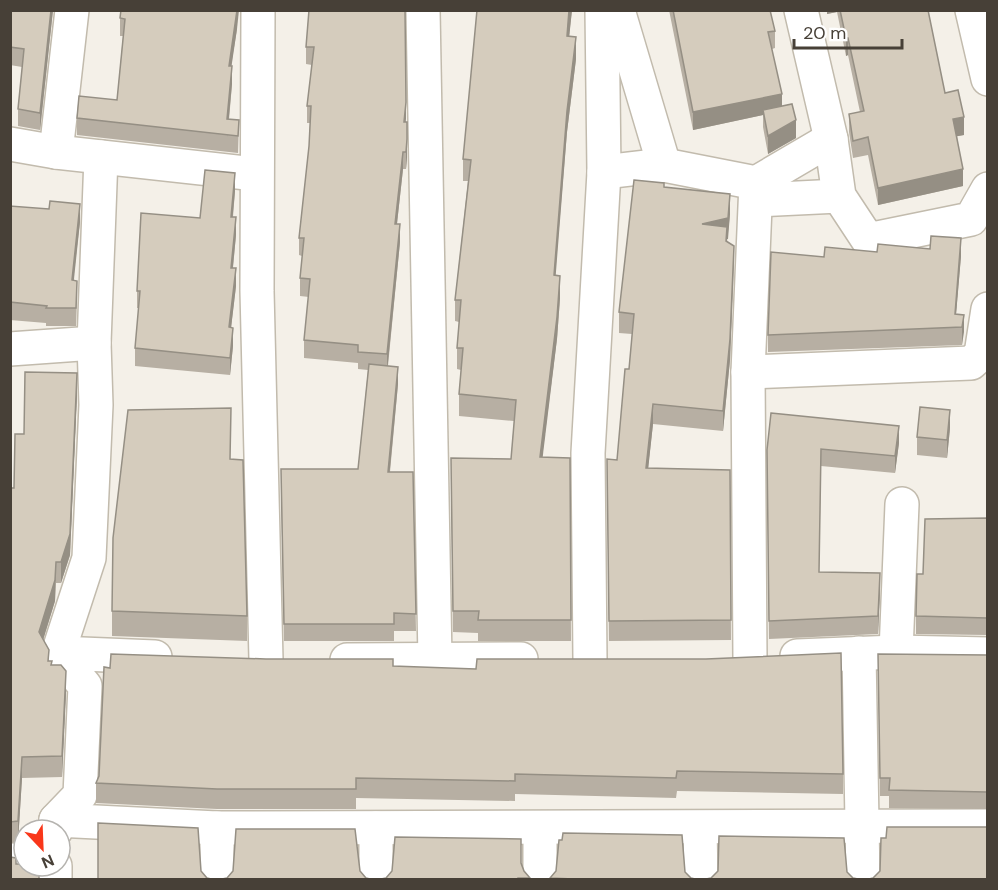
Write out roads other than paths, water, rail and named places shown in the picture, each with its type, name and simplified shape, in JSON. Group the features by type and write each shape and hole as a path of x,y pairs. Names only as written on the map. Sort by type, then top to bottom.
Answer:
{"street":[{"path":"56,152 72,10"},
{"path":"258,10 256,174 266,660"},
{"path":"423,10 435,660"},
{"path":"590,659 588,453 604,172 602,10"},
{"path":"618,10 664,165"},
{"path":"801,10 831,139 839,196 868,240 971,219 987,189"},
{"path":"972,10 987,80"},
{"path":"756,191 831,139"},
{"path":"10,144 56,152 256,174"},
{"path":"58,653 89,558 96,405 94,343 101,157"},
{"path":"604,172 664,165 756,191 839,196"},
{"path":"750,659 748,372 756,191"},
{"path":"748,372 971,363 981,354 987,309"},
{"path":"10,349 94,343"},
{"path":"896,652 902,504"},
{"path":"717,660 896,652 987,654"},
{"path":"58,653 185,658"},
{"path":"58,653 85,686 80,795 62,818"},
{"path":"859,653 863,879"},
{"path":"231,659 624,660"},
{"path":"72,825 217,828 987,826"},
{"path":"217,828 217,879"},
{"path":"376,828 376,879"},
{"path":"540,828 540,879"},
{"path":"700,828 701,879"}]}
